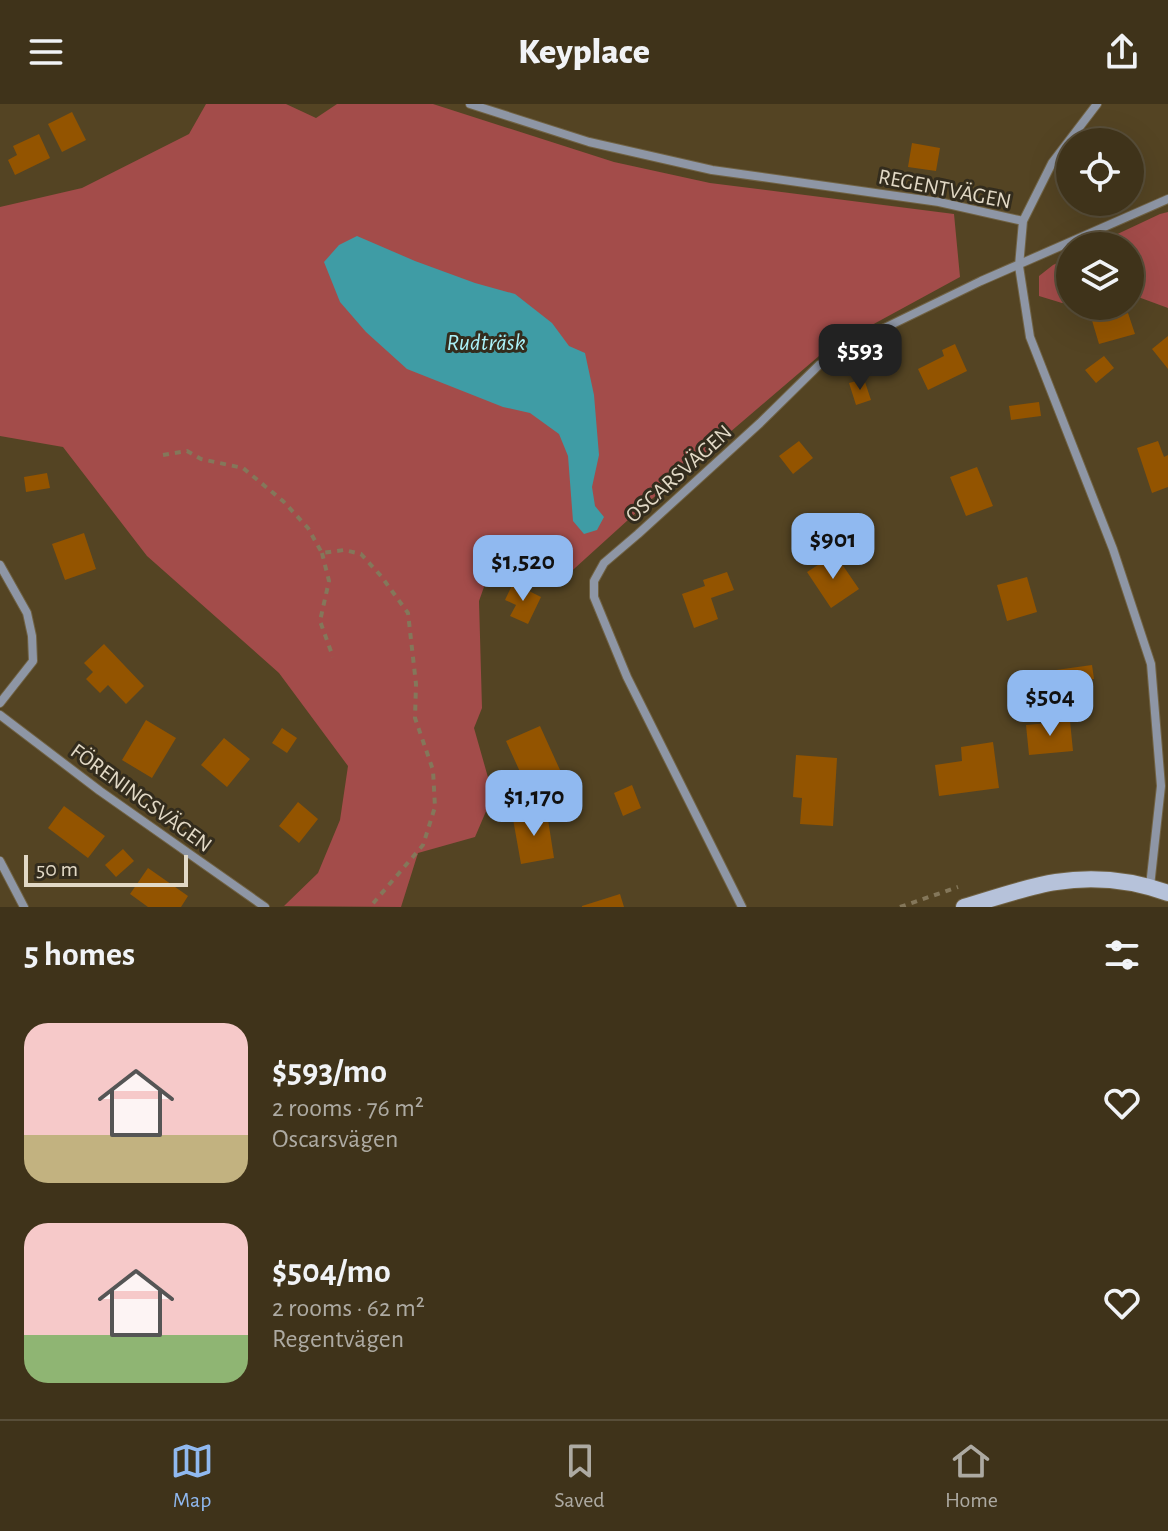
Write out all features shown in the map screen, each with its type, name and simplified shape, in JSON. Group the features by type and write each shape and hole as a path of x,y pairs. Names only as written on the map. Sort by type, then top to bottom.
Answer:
{"street":[{"name":"REGENTVÄGEN","path":"470,104 589,142 712,170 939,202 1023,221 1019,266 1030,337 1113,549 1151,664 1161,786 1150,886"},
{"path":"1023,221 1052,163 1097,104"},
{"name":"OSCARSVÄGEN","path":"742,907 627,677 594,597 594,581 604,563 819,365 868,336 981,281 1168,199"},
{"path":"0,565 27,613 33,661 0,703"},
{"name":"FÖRENINGSVÄGEN","path":"0,715 100,791 265,907"},
{"path":"0,861 24,907"},
{"path":"964,907 1055,882 1103,879 1150,886 1168,893"}],"path":[{"path":"163,455 187,451 201,459 243,468 283,501 308,528 322,553 329,581 320,621 333,657"},
{"path":"322,553 344,550 361,554 408,613 416,684 415,718 433,770 435,807 423,845 370,907"}],"shaded area":[{"path":"206,104 286,104 316,118 337,104 433,104 614,162 710,183 954,214 960,277 826,350 564,578 495,556 479,601 482,708 474,728 493,795 475,837 418,853 401,907 284,906 318,873 340,820 348,766 279,673 147,556 63,447 0,436 0,207 82,188 189,134"},
{"path":"1168,212 1168,308 1144,299 1144,232 1122,232"},
{"path":"1056,264 1056,301 1039,296 1039,276"}],"water":[{"name":"Rudträsk","path":"357,236 415,261 515,294 552,323 569,346 585,353 594,395 599,455 592,487 595,506 604,517 597,530 584,534 573,521 568,456 559,434 530,413 503,407 407,369 366,332 340,302 324,262 339,245"}],"building":[{"path":"72,112 86,140 62,152 48,124"},
{"path":"39,134 50,158 15,175 8,160 17,155 13,146"},
{"path":"912,143 940,148 936,171 908,167"},
{"path":"1092,320 1130,320 1135,334 1099,344"},
{"path":"1168,336 1168,369 1152,349"},
{"path":"955,344 967,371 928,390 918,369 944,356 942,350"},
{"path":"1104,356 1114,368 1096,383 1085,370"},
{"path":"864,379 871,400 856,405 849,383"},
{"path":"1039,402 1041,416 1011,420 1009,406"},
{"path":"799,441 813,458 793,474 779,456"},
{"path":"1158,441 1164,457 1168,455 1168,487 1152,493 1137,448"},
{"path":"977,467 993,506 966,516 950,477"},
{"path":"47,473 50,488 26,492 24,477"},
{"path":"84,533 96,569 65,580 52,544"},
{"path":"835,554 859,589 831,608 807,572"},
{"path":"727,572 734,590 711,598 718,619 694,628 682,594 705,586 703,580"},
{"path":"1027,577 1037,612 1007,621 997,585"},
{"path":"513,583 541,597 528,624 510,616 516,605 505,600"},
{"path":"104,644 144,686 126,704 108,685 100,693 86,679 93,672 84,663"},
{"path":"1092,665 1094,679 1058,684 1056,670"},
{"path":"146,720 176,738 152,778 122,760"},
{"path":"1070,721 1073,751 1029,755 1026,725"},
{"path":"540,726 560,770 526,785 506,741"},
{"path":"282,728 297,738 287,753 272,743"},
{"path":"224,738 250,759 227,787 201,765"},
{"path":"993,742 999,788 939,796 935,765 962,761 961,747"},
{"path":"796,755 837,758 833,826 800,824 802,798 793,797"},
{"path":"632,785 641,808 623,816 614,793"},
{"path":"298,802 318,819 299,843 279,826"},
{"path":"64,806 105,836 88,858 48,828"},
{"path":"547,813 554,858 521,864 513,819"},
{"path":"123,849 134,861 116,877 105,865"},
{"path":"148,868 188,896 181,907 148,907 130,894"},
{"path":"620,894 624,907 582,907 582,906"}]}
